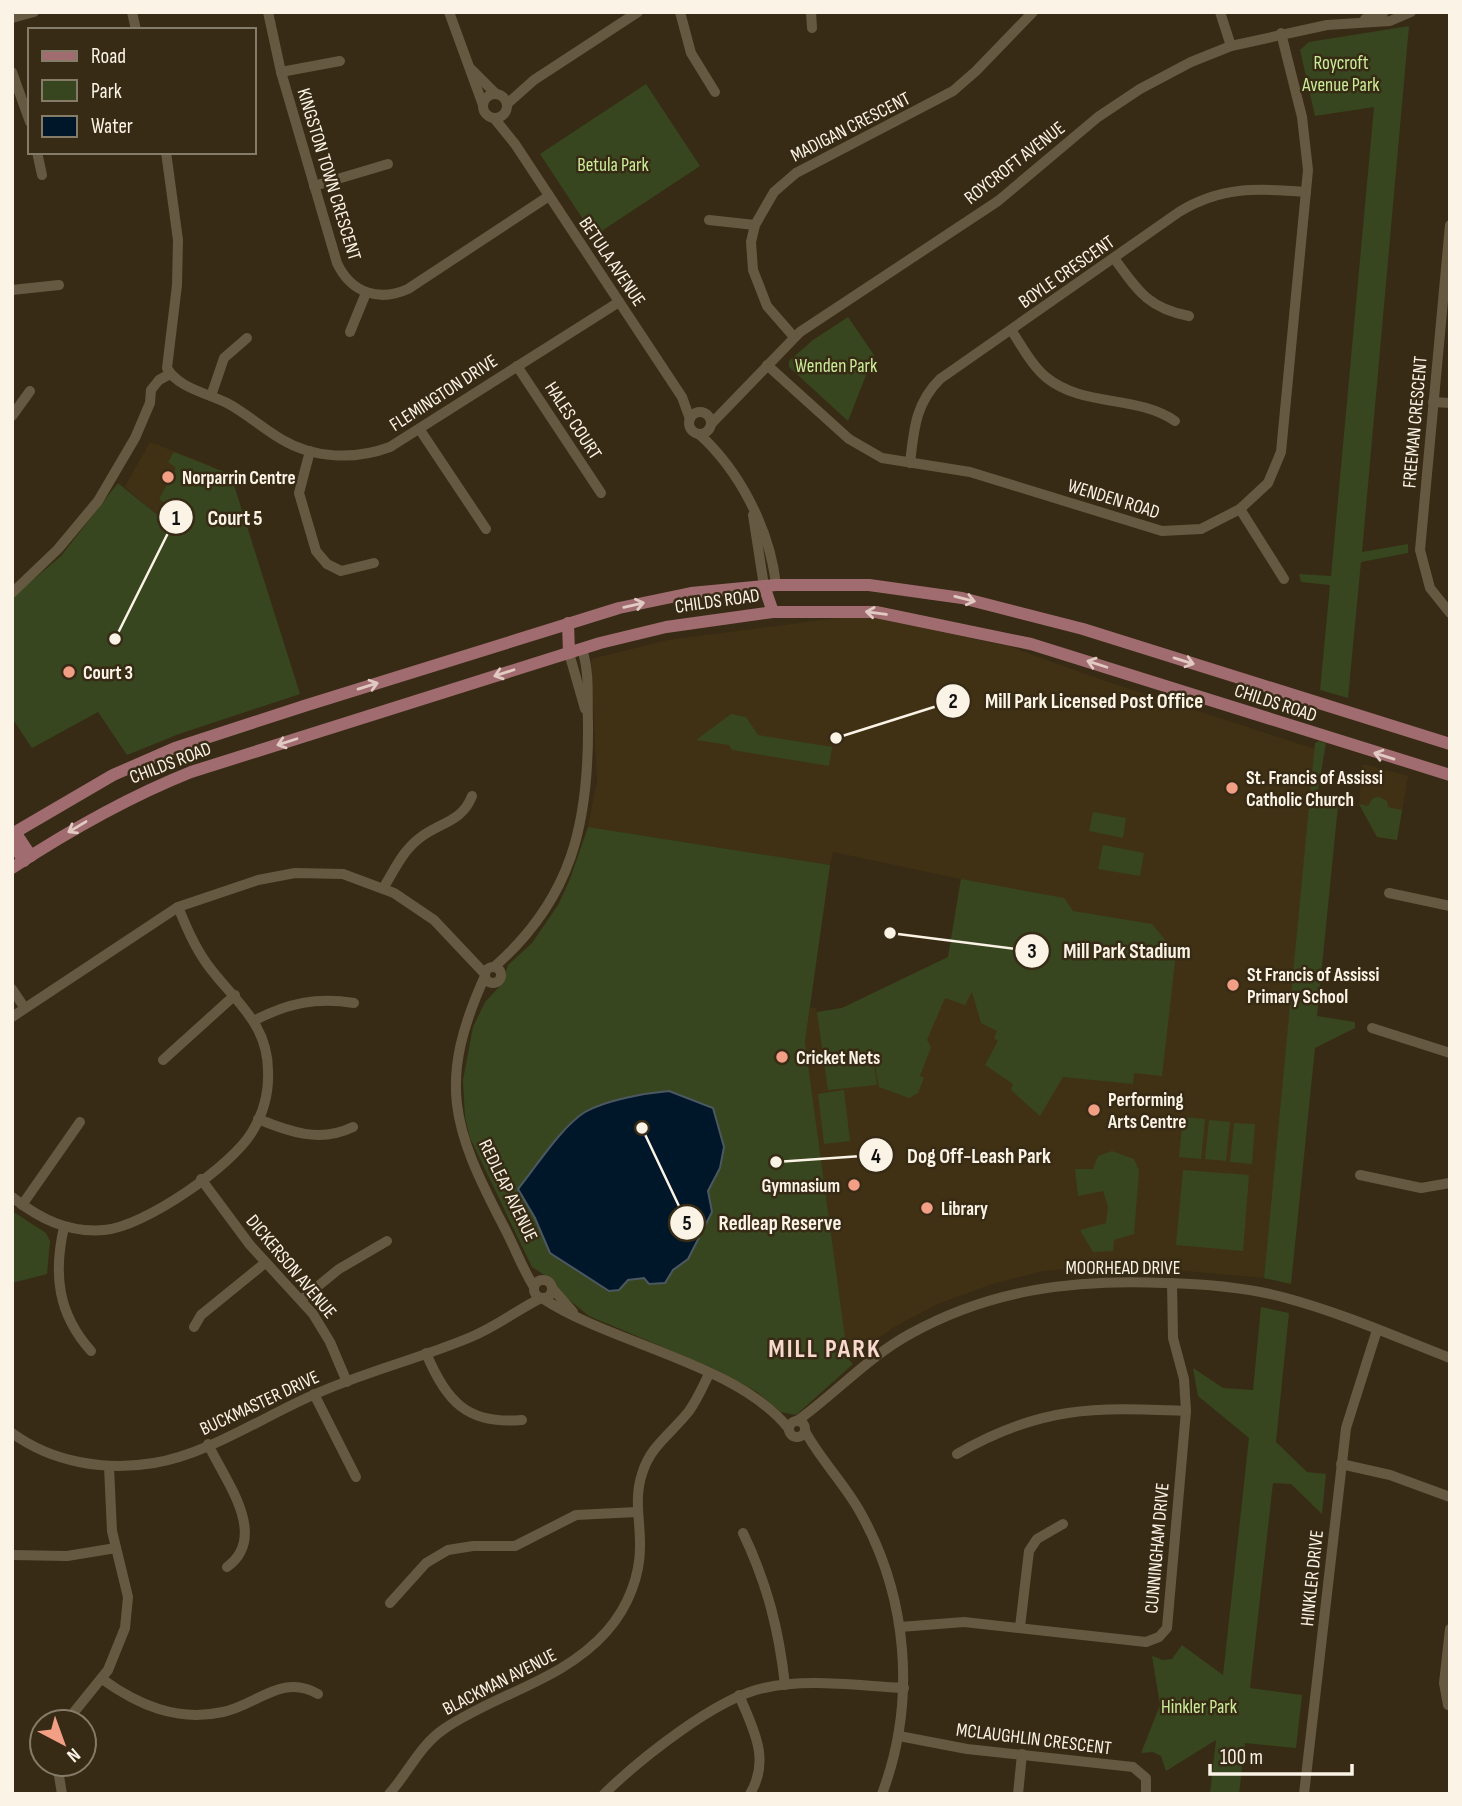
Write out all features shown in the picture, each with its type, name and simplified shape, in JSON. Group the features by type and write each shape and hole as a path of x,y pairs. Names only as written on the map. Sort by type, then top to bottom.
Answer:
{"main road":[{"path":"770,585 773,612"},
{"name":"CHILDS ROAD","path":"13,834 113,775 175,748 568,623 656,599 770,585 869,585 961,598 1083,629 1450,744"},
{"name":"CHILDS ROAD","path":"18,862 134,795 191,772 575,651 666,627 773,612 876,612 1018,640 1450,775"},
{"path":"568,623 575,651"},
{"path":"13,834 18,862"}],"street":[{"path":"12,18 34,12"},
{"name":"KINGSTON TOWN CRESCENT","path":"268,12 281,72 341,270 348,281 366,293"},
{"name":"BETULA AVENUE","path":"449,12 487,115 500,105"},
{"path":"483,105 485,98 500,105 638,12"},
{"path":"680,12 691,52 715,92"},
{"path":"811,12 812,28"},
{"name":"MADIGAN CRESCENT","path":"794,337 767,306 756,283 751,256 755,225 766,202 787,178 953,91 1033,12"},
{"path":"1220,12 1231,46"},
{"name":"ROYCROFT AVENUE","path":"1359,21 1384,12"},
{"name":"ROYCROFT AVENUE","path":"711,426 729,403 794,337 1020,185 1121,101 1191,62 1231,46 1327,25 1390,21 1411,12"},
{"path":"1326,13 1327,25"},
{"name":"WENDEN ROAD","path":"767,365 853,442 882,458 970,472 1162,531 1201,529 1240,509 1268,483 1282,452 1306,192 1306,138 1282,33"},
{"path":"281,72 340,61"},
{"name":"BETULA AVENUE","path":"469,67 500,105 515,144 682,397 691,429 699,434"},
{"path":"12,72 28,116"},
{"path":"37,154 42,174"},
{"path":"12,593 58,549 98,501 125,457 150,403 151,390 167,378 166,364 177,285 178,240 166,154"},
{"path":"314,186 388,164"},
{"name":"BOYLE CRESCENT","path":"910,463 916,416 932,387 948,372 1179,212 1219,193 1249,188 1306,192"},
{"path":"350,332 366,293 389,295 408,289 549,196"},
{"path":"709,220 755,225"},
{"name":"FREEMAN CRESCENT","path":"1450,225 1420,550 1430,588 1450,613"},
{"path":"1114,258 1149,301 1165,310 1189,316"},
{"path":"12,290 59,285"},
{"name":"FLEMINGTON DRIVE","path":"167,378 236,408 279,438 310,451 335,455 366,454 390,447 420,430 617,299"},
{"path":"1012,330 1037,368 1061,387 1158,411 1175,421"},
{"path":"211,396 224,358 247,338"},
{"name":"HALES COURT","path":"517,366 601,493"},
{"path":"12,416 30,391"},
{"name":"BETULA AVENUE","path":"682,397 702,412 711,426"},
{"path":"1433,402 1450,403"},
{"name":"ROYCROFT AVENUE","path":"690,419 729,403"},
{"path":"717,450 699,434 711,426 717,450 767,538 770,585"},
{"path":"420,430 486,529"},
{"path":"310,451 299,493 316,551 327,564 341,570 374,563"},
{"path":"1240,509 1284,579"},
{"path":"12,587 24,581"},
{"path":"12,1017 178,907 258,880 295,873 342,874 384,887 423,911 492,974 547,908 573,852 588,779 589,683 575,651"},
{"path":"384,887 407,849 429,832 459,817 472,796"},
{"path":"1389,893 1450,906"},
{"path":"12,1197 64,1227 103,1231 131,1225 156,1212 237,1151 258,1119 264,1104 268,1071 264,1043 255,1020 206,963 178,907"},
{"name":"REDLEAP AVENUE","path":"492,974 472,1012 458,1060 456,1082 459,1123 476,1173 539,1290"},
{"path":"12,989 24,1007"},
{"path":"163,1060 235,995"},
{"path":"255,1020 288,1005 311,1000 354,1003"},
{"path":"1372,1028 1450,1053"},
{"path":"258,1119 291,1132 316,1136 336,1134 353,1127"},
{"path":"22,1205 79,1122"},
{"path":"1360,1175 1421,1188 1450,1184"},
{"name":"DICKERSON AVENUE","path":"201,1179 265,1263 301,1300 330,1342 347,1382"},
{"path":"64,1227 57,1278 62,1304 73,1329 91,1351"},
{"path":"301,1300 351,1261 387,1241"},
{"path":"194,1327 201,1315 265,1263"},
{"name":"MOORHEAD DRIVE","path":"799,1428 818,1405 847,1378 894,1344 930,1323 1013,1293 1061,1284 1115,1280 1264,1293 1304,1303 1450,1358"},
{"path":"579,1318 550,1283 539,1290 579,1318 709,1374 799,1428 849,1494 883,1561 900,1627 904,1688 899,1736 882,1794"},
{"name":"CUNNINGHAM DRIVE","path":"900,1627 964,1622 1146,1642 1163,1634 1167,1628 1186,1411 1184,1379 1173,1338 1172,1283"},
{"name":"BUCKMASTER DRIVE","path":"12,1433 54,1455 109,1467 158,1463 208,1444 314,1394 475,1336 514,1312 539,1290"},
{"name":"HINKLER DRIVE","path":"1304,1794 1341,1468 1351,1409 1381,1332"},
{"path":"426,1353 440,1384 465,1410 496,1421 522,1420"},
{"name":"BLACKMAN AVENUE","path":"389,1794 424,1746 442,1730 567,1666 608,1629 629,1597 637,1572 640,1545 637,1512 639,1486 651,1453 689,1411 709,1374"},
{"path":"314,1394 356,1477"},
{"path":"957,1454 1013,1426 1059,1413 1100,1408 1186,1411"},
{"path":"208,1444 246,1525 243,1549 228,1567"},
{"path":"78,1708 102,1679 121,1643 127,1612 126,1581 116,1548 109,1508 109,1467"},
{"path":"1341,1468 1381,1472 1450,1497"},
{"path":"390,1604 426,1563 447,1550 472,1546 516,1546 576,1515 637,1512"},
{"path":"1020,1627 1029,1551 1037,1539 1063,1524"},
{"path":"743,1533 769,1594 779,1631 785,1685"},
{"path":"12,1555 67,1556 116,1548"},
{"path":"1448,1705 1444,1684 1450,1629"},
{"path":"102,1679 139,1703 180,1714 224,1712 290,1685 304,1686 318,1694"},
{"path":"604,1794 698,1720 739,1695 785,1685 904,1688"},
{"path":"739,1695 761,1752 760,1776 750,1794"},
{"name":"MCLAUGHLIN CRESCENT","path":"899,1736 1133,1767 1146,1778 1146,1794"},
{"path":"1018,1794 1022,1754"}],"shaded area":[{"name":"Norparrin Centre","path":"150,442 212,466 170,526 125,487"},
{"path":"861,615 1008,646 1105,681 1315,749 1264,1278 1143,1267 1104,1266 1043,1271 992,1284 938,1304 894,1327 848,1359 805,1042 810,1008 816,1008 817,1012 842,1008 948,957 961,879 833,852 830,865 588,827 597,781 591,659 668,640"},
{"path":"1363,764 1408,776 1397,840 1377,837 1359,804"}],"green space":[{"name":"Roycroft Avenue Park","path":"1409,26 1362,552 1408,544 1408,553 1361,562 1348,698 1320,690 1330,585 1301,582 1299,574 1331,576 1374,107 1315,116 1300,50 1309,42"},
{"name":"Betula Park","path":"646,84 700,166 594,236 540,154"},
{"name":"Wenden Park","path":"848,317 874,355 848,421 789,367 789,361 813,340"},
{"path":"174,452 227,473 233,482 300,694 179,734 127,755 98,712 32,748 12,718 12,598 61,556 118,483 171,526 179,514 159,499 176,468 168,462"},
{"path":"731,714 746,717 758,735 832,747 829,766 732,750 729,745 696,740"},
{"path":"1315,743 1326,743 1316,802 1338,806 1317,1016 1355,1022 1355,1028 1315,1048 1291,1284 1264,1278"},
{"path":"1379,797 1387,801 1388,807 1402,810 1397,840 1377,837 1359,804 1368,806 1373,798"},
{"path":"1093,812 1126,818 1123,838 1089,831"},
{"path":"588,827 830,865 805,1042 848,1359 853,1364 796,1415 781,1412 757,1392 715,1369 589,1316 558,1291 551,1279 532,1267 470,1138 465,1117 463,1080 473,1027 485,1002 502,984 508,965 532,943 558,905"},
{"path":"1103,845 1144,853 1140,876 1098,869"},
{"path":"961,879 1064,898 1073,911 1152,924 1176,953 1162,1076 1134,1073 1133,1084 1063,1077 1040,1116 1011,1090 1013,1084 985,1065 998,1041 994,1038 997,1031 981,1023 972,992 965,1005 945,998 927,1040 931,1047 920,1076 924,1078 918,1093 909,1098 879,1087 871,1043 877,1085 828,1090 817,1012 842,1008 948,957"},
{"path":"844,1090 850,1141 824,1144 818,1094"},
{"path":"1183,1117 1205,1119 1201,1159 1179,1157"},
{"path":"1209,1120 1230,1122 1226,1161 1205,1159"},
{"path":"1234,1123 1255,1124 1252,1164 1230,1162"},
{"path":"1112,1151 1134,1159 1139,1171 1134,1234 1114,1240 1113,1251 1093,1252 1080,1230 1106,1223 1108,1206 1103,1191 1078,1196 1075,1169 1093,1169 1098,1156"},
{"path":"1183,1170 1249,1175 1243,1251 1176,1245"},
{"path":"12,1211 46,1233 50,1241 47,1274 12,1283"},
{"name":"Hinkler Park","path":"1261,1307 1289,1313 1276,1442 1307,1472 1326,1474 1322,1514 1291,1484 1273,1483 1250,1688 1302,1695 1296,1748 1245,1743 1239,1794 1210,1794 1216,1740 1166,1771 1161,1756 1153,1752 1141,1753 1160,1705 1152,1656 1163,1660 1172,1659 1182,1645 1223,1675 1249,1438 1198,1396 1193,1368 1223,1388 1253,1390"}],"water":[{"path":"669,1091 713,1108 724,1147 720,1168 708,1191 712,1212 688,1259 673,1270 665,1283 649,1284 644,1278 628,1280 619,1290 609,1291 550,1253 535,1218 518,1189 558,1137 585,1112 638,1095"}],"place":[{"name":"Norparrin Centre","path":"168,477"},
{"name":"Court 5","path":"115,639"},
{"name":"Court 3","path":"69,672"},
{"name":"Mill Park Licensed Post Office","path":"836,738"},
{"name":"St. Francis of Assissi Catholic Church","path":"1232,788"},
{"name":"Mill Park Stadium","path":"890,933"},
{"name":"St Francis of Assissi Primary School","path":"1233,985"},
{"name":"Cricket Nets","path":"782,1057"},
{"name":"Performing Arts Centre","path":"1094,1110"},
{"name":"Redleap Reserve","path":"642,1128"},
{"name":"Dog Off-Leash Park","path":"776,1162"},
{"name":"Gymnasium","path":"854,1185"},
{"name":"Library","path":"927,1208"}],"district":[{"name":"MILL PARK","path":"825,1348"}]}
